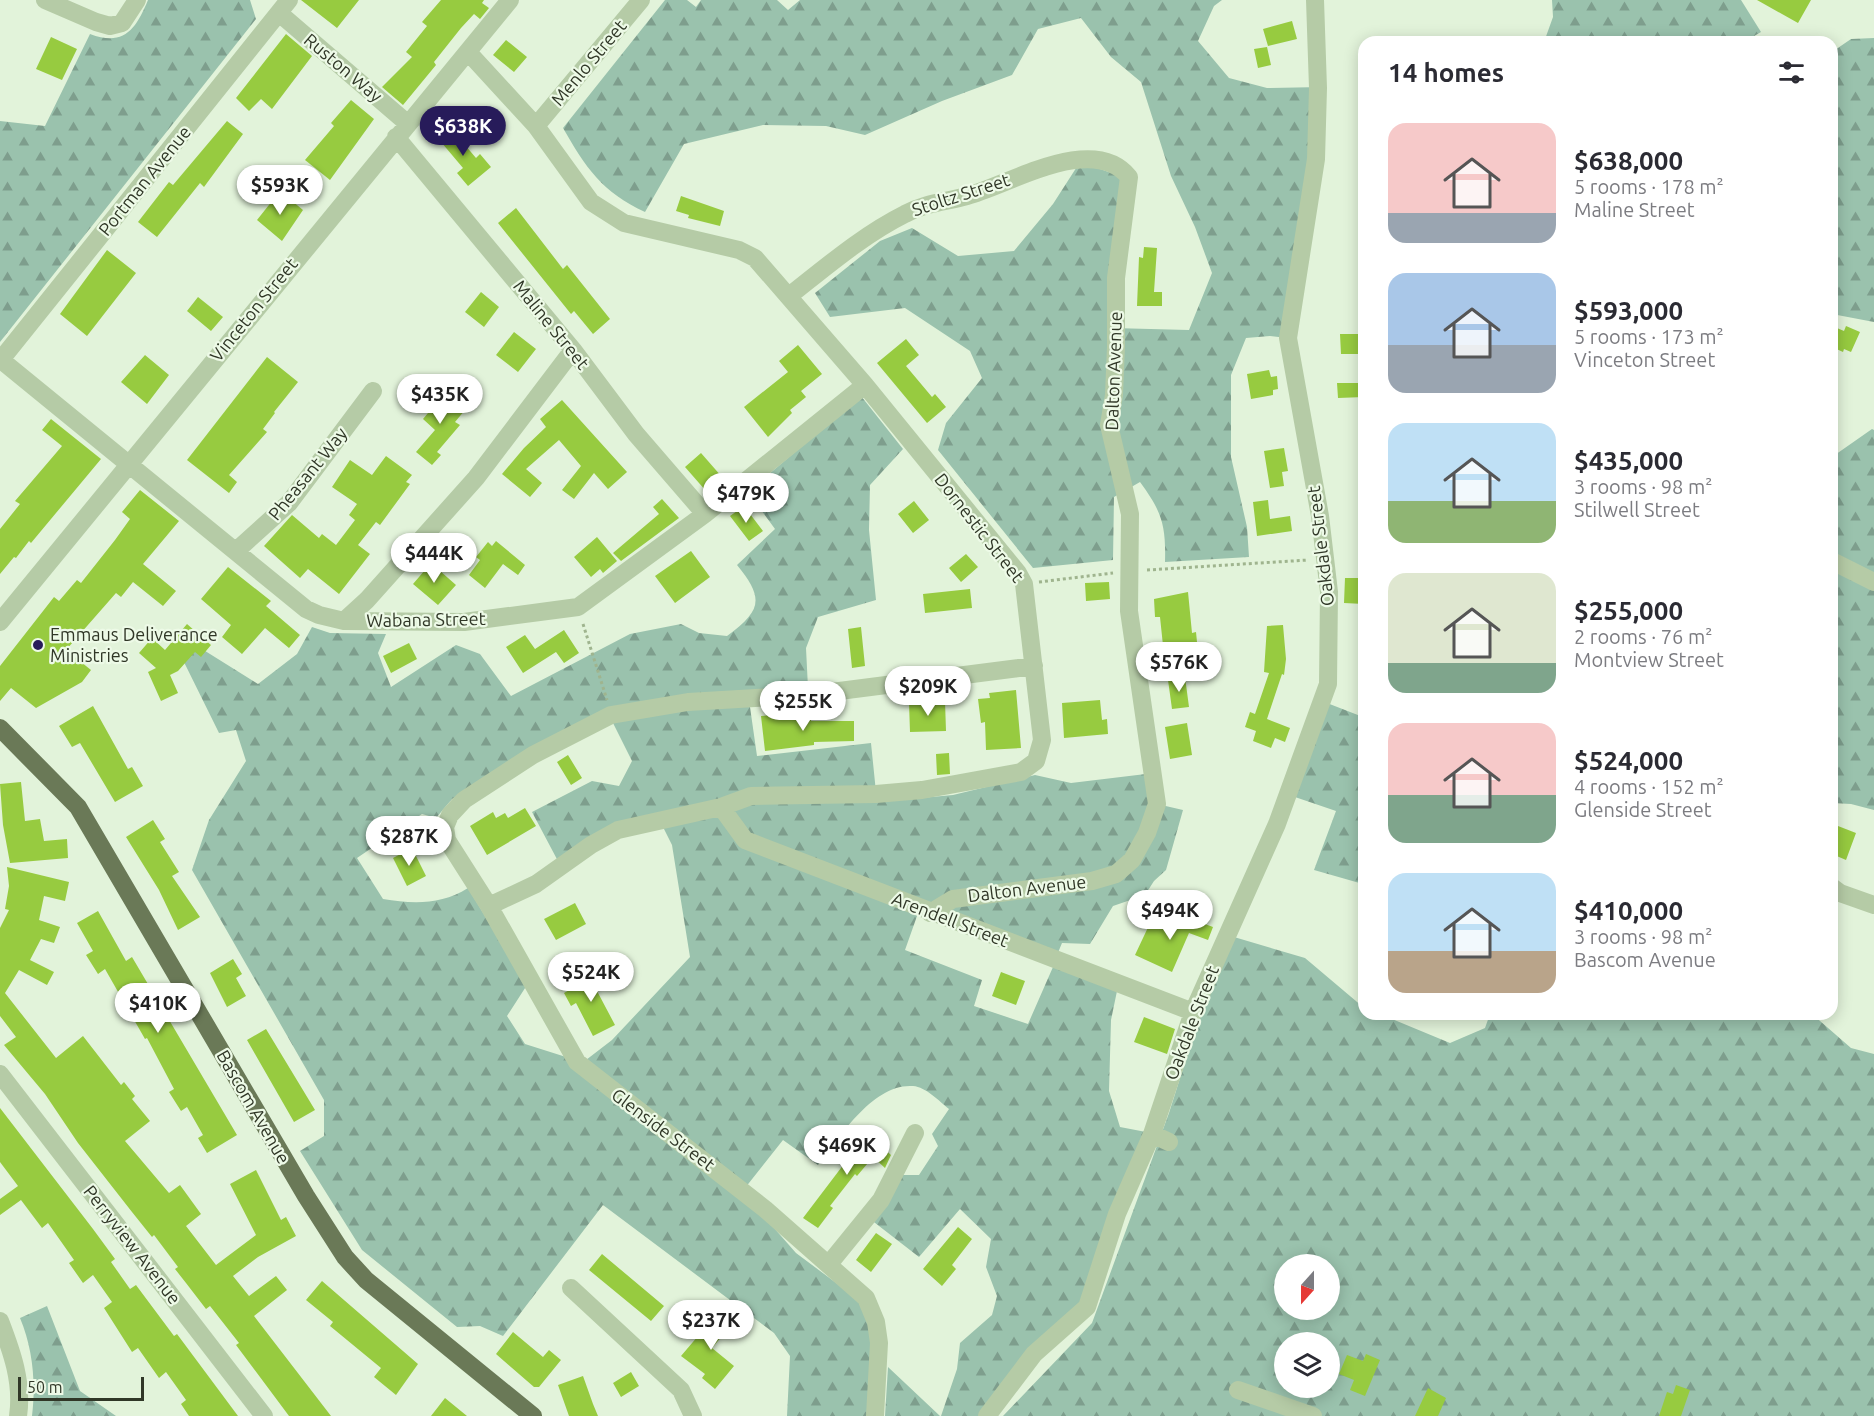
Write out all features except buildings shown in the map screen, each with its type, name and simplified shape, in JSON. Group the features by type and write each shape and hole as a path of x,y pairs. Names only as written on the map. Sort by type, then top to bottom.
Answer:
{"main road":[{"name":"Bascom Avenue","path":"0,728 78,807 306,1196 345,1257 366,1280 533,1416"}],"street":[{"path":"45,0 110,26 122,23 137,0"},
{"name":"Vinceton Street","path":"0,622 510,0"},
{"name":"Menlo Street","path":"536,126 641,0"},
{"name":"Oakdale Street","path":"987,1416 1034,1354 1073,1322 1087,1307 1118,1214 1152,1134 1193,1012 1277,824 1328,684 1329,592 1320,516 1288,338 1316,159 1318,88 1316,0"},
{"name":"Ruston Way","path":"284,7 402,130"},
{"name":"Portman Avenue","path":"0,361 284,7"},
{"name":"Dornestic Street","path":"468,52 536,126 591,202 602,211 635,227 745,252 759,262 866,385 1018,573 1024,584 1042,740 1036,761 1021,772 899,792 751,796 721,807 618,830 591,845 536,884 489,906"},
{"name":"Maline Street","path":"402,130 636,434 705,514"},
{"name":"Stoltz Street","path":"789,296 846,251 905,213 933,202 967,196 1028,172 1079,160 1105,161 1120,166"},
{"name":"Dalton Avenue","path":"930,913 953,899 1092,881 1116,874 1132,860 1147,833 1157,804 1129,611 1130,514 1109,425 1116,366 1116,278 1129,177 1120,166"},
{"path":"344,621 367,600 476,478 573,351"},
{"name":"Wabana Street","path":"0,361 130,463 306,609 319,615 344,621 464,622 578,608 705,514 866,385"},
{"name":"Pheasant Way","path":"236,551 289,503 373,391"},
{"path":"1838,564 1874,582"},
{"path":"611,715 688,702 808,695 1034,666"},
{"name":"Glenside Street","path":"611,715 533,755 464,800 445,824 447,840 489,906 577,1062 765,1209 855,1286 872,1308 879,1343 876,1416"},
{"name":"Arendell Street","path":"721,807 745,840 930,913 1193,1012"},
{"path":"1838,892 1874,905"},
{"name":"Perryview Avenue","path":"0,1074 264,1416"},
{"path":"829,1264 881,1200 915,1132"},
{"path":"1152,1134 1169,1142"},
{"path":"571,1288 681,1390 693,1416"},
{"path":"0,1321 13,1355 21,1397 18,1416"},
{"path":"1238,1390 1313,1416"}],"path":[{"path":"1024,584 1129,571 1310,560"},
{"path":"578,608 611,715"}],"green space":[{"path":"148,0 250,0 256,19 0,342 0,121 45,126 90,34 112,38 127,33 139,19"},
{"path":"665,0 687,0 696,7 701,0 777,0 788,10 800,0 1222,0 1214,6 1198,41 1229,78 1267,88 1322,87 1296,339 1270,336 1246,338 1231,375 1231,457 1247,527 1249,557 1165,562 1165,538 1161,519 1140,482 1114,497 1113,560 1033,568 938,450 946,423 982,378 970,351 905,308 830,317 815,293 880,241 912,228 958,256 1014,251 1053,204 1080,162 1126,178 1112,328 1189,330 1212,273 1195,227 1171,176 1141,82 1111,57 1081,18 1038,29 1012,75 942,101 865,135 826,126 763,125 684,144 645,212 617,196 596,178 563,128"},
{"path":"1552,0 1741,0 1761,32 1754,36 1546,36 1553,17"},
{"path":"1874,38 1874,322 1838,315 1838,48 1851,39"},
{"path":"861,396 903,449 870,485 869,530 876,600 818,617 806,648 808,688 748,693 757,756 871,743 877,802 953,795 1035,775 1071,783 1154,773 1157,804 1183,810 1166,870 1154,881 1145,895 1113,906 1090,944 1062,943 1057,955 922,902 905,950 982,980 974,1006 1028,1024 1053,967 1117,991 1111,1020 1109,1091 1120,1127 1146,1132 1082,1308 981,1416 941,1416 957,1369 960,1343 992,1315 997,1296 986,1267 991,1239 960,1209 919,1257 870,1219 902,1175 919,1175 938,1146 932,1134 949,1109 923,1089 913,1086 898,1087 884,1093 858,1114 818,1165 783,1140 745,1188 586,1060 612,1040 690,957 672,845 657,815 559,863 532,812 592,781 619,786 632,761 607,711 452,799 436,818 422,814 357,858 383,899 427,902 448,898 468,888 527,985 507,1016 525,1044 566,1057 767,1220 796,1253 863,1303 872,1325 869,1416 787,1416 790,1356 774,1333 603,1205 503,1336 480,1326 457,1327 362,1250 300,1151 324,1136 324,1100 192,870 209,820 246,761 236,730 219,733 180,654 194,644 258,684 297,654 312,627 330,633 386,634 378,653 391,687 456,645 480,654 511,696 630,634 681,624 699,633 727,636 747,619 755,604 752,587 737,565 775,529 748,492"},
{"path":"1872,429 1874,430 1874,810 1838,803 1838,453"},
{"path":"1327,703 1358,715 1358,883 1314,870 1336,811 1292,796"},
{"path":"1234,937 1305,958 1358,1003 1358,1020 1394,1020 1450,1043 1485,1028 1488,1020 1819,1020 1851,1048 1874,1054 1874,1416 1003,1416 1092,1323 1169,1113 1200,1015"},
{"path":"47,1306 80,1391 116,1416 32,1416 34,1391 32,1366 28,1342 20,1318"},
{"path":"888,1367 940,1416 885,1416"}],"place":[{"name":"Emmaus Deliverance Ministries","path":"38,645"}]}
